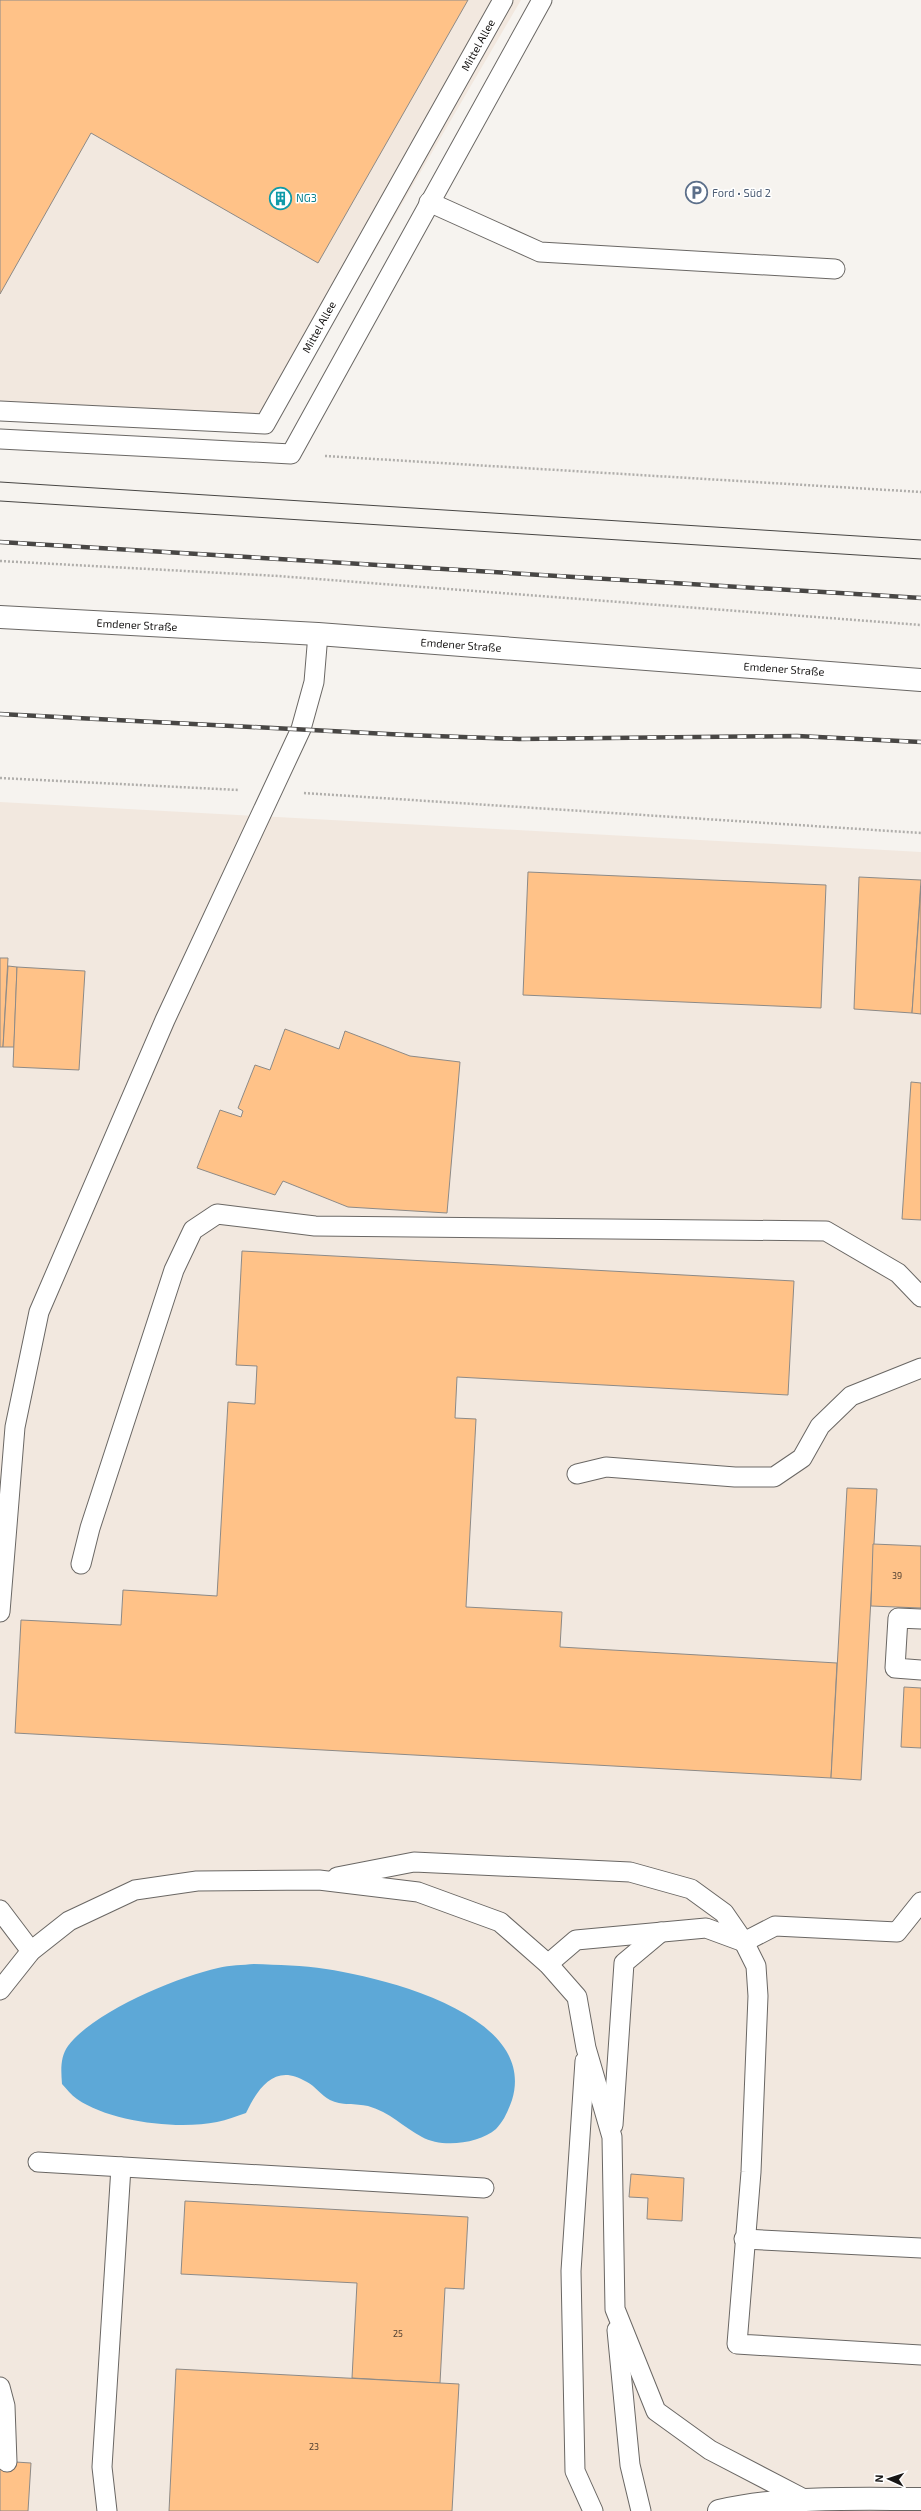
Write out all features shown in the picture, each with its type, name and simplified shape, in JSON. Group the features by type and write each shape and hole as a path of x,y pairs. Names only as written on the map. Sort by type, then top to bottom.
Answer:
{"main road":[{"name":"Emdener Straße","path":"0,617 318,634 921,680"},
{"path":"719,2511 751,2504 804,2499 921,2499"}],"lane":[{"name":"Mittel Allee","path":"0,411 265,424 504,0"},
{"path":"0,439 291,454 542,0"},
{"path":"429,202 540,252 835,269"},
{"path":"0,1612 4,1520 15,1427 39,1312 165,1020 301,729 314,682 318,634"},
{"path":"81,1564 90,1528 174,1270 193,1230 217,1214 314,1226 826,1231 898,1272 921,1297"},
{"path":"577,1474 606,1467 734,1477 774,1477 802,1458 820,1426 851,1396 921,1368"},
{"path":"921,1619 898,1618 895,1668 921,1670"},
{"path":"319,1880 414,1862 630,1872 691,1889 724,1912 744,1942 756,1966 758,1996 751,2172 744,2239 737,2344 921,2355"},
{"path":"0,1990 30,1951 69,1921 135,1890 197,1881 319,1880 418,1892 500,1922 548,1964 577,1997 586,2048 612,2137"},
{"path":"548,1964 576,1940 661,1932 706,1928 744,1942 775,1926 896,1932 921,1902"},
{"path":"0,1910 30,1951"},
{"path":"641,2511 630,2465 615,2309 612,2137 624,1963 661,1932"},
{"path":"586,2048 571,2279 575,2471 593,2511"},
{"path":"38,2162 484,2188"},
{"path":"107,2511 102,2467 121,2167"},
{"path":"744,2239 921,2248"},
{"path":"615,2309 656,2411 710,2450 804,2499"},
{"path":"0,2387 5,2406 7,2462"}],"path":[{"path":"291,454 921,492"},
{"path":"0,561 278,576 921,625"},
{"path":"0,778 272,791 921,834"}],"shaded area":[{"path":"0,0 521,0 270,430 0,418"},
{"path":"0,802 921,852 921,2511 0,2511"}],"water":[{"path":"254,1964 290,1965 352,1974 384,1981 418,1992 451,2006 480,2024 502,2045 514,2070 512,2100 504,2119 496,2129 480,2138 460,2143 439,2142 422,2137 390,2116 376,2109 363,2105 334,2102 307,2082 296,2077 286,2075 277,2076 262,2087 246,2113 221,2121 201,2124 164,2124 126,2118 91,2107 77,2099 62,2084 61,2074 65,2050 80,2033 96,2021 137,1998 181,1979 223,1967"}],"building":[{"name":"NG3","path":"0,0 468,0 318,263 91,133 0,294"},
{"path":"528,872 826,885 821,1008 523,995"},
{"path":"859,877 921,880 912,1013 854,1009"},
{"path":"921,886 921,1014 912,1013"},
{"path":"0,958 8,958 3,1047 0,1047"},
{"path":"8,966 17,967 14,1047 3,1047"},
{"path":"17,967 85,971 79,1070 13,1067"},
{"path":"285,1029 339,1049 345,1031 410,1056 460,1062 447,1213 348,1207 283,1181 275,1195 197,1168 220,1110 241,1117 243,1111 238,1108 255,1065 270,1070"},
{"path":"911,1082 921,1083 921,1220 902,1219"},
{"path":"242,1251 794,1281 788,1395 457,1377 455,1418 476,1419 466,1607 562,1612 560,1647 837,1663 831,1778 15,1733 21,1620 121,1625 123,1590 217,1596 228,1402 255,1404 257,1366 236,1365"},
{"path":"847,1488 877,1489 861,1780 831,1778"},
{"path":"873,1544 921,1546 921,1608 871,1606"},
{"path":"904,1687 921,1688 921,1748 901,1747"},
{"path":"631,2174 684,2178 682,2221 647,2219 648,2198 629,2197"},
{"path":"185,2201 468,2217 464,2289 445,2288 440,2383 352,2378 357,2283 181,2274"},
{"path":"176,2369 459,2384 452,2511 169,2511"},
{"path":"0,2461 31,2463 28,2511 0,2511"}],"tram line":[{"path":"0,482 921,540"},
{"path":"0,501 921,559"}],"railway":[{"path":"0,542 921,598"},
{"path":"0,714 407,735 519,739 797,736 921,742"}],"place":[{"name":"Ford • Süd 2","path":"696,193"},
{"name":"NG3","path":"280,198"}]}
